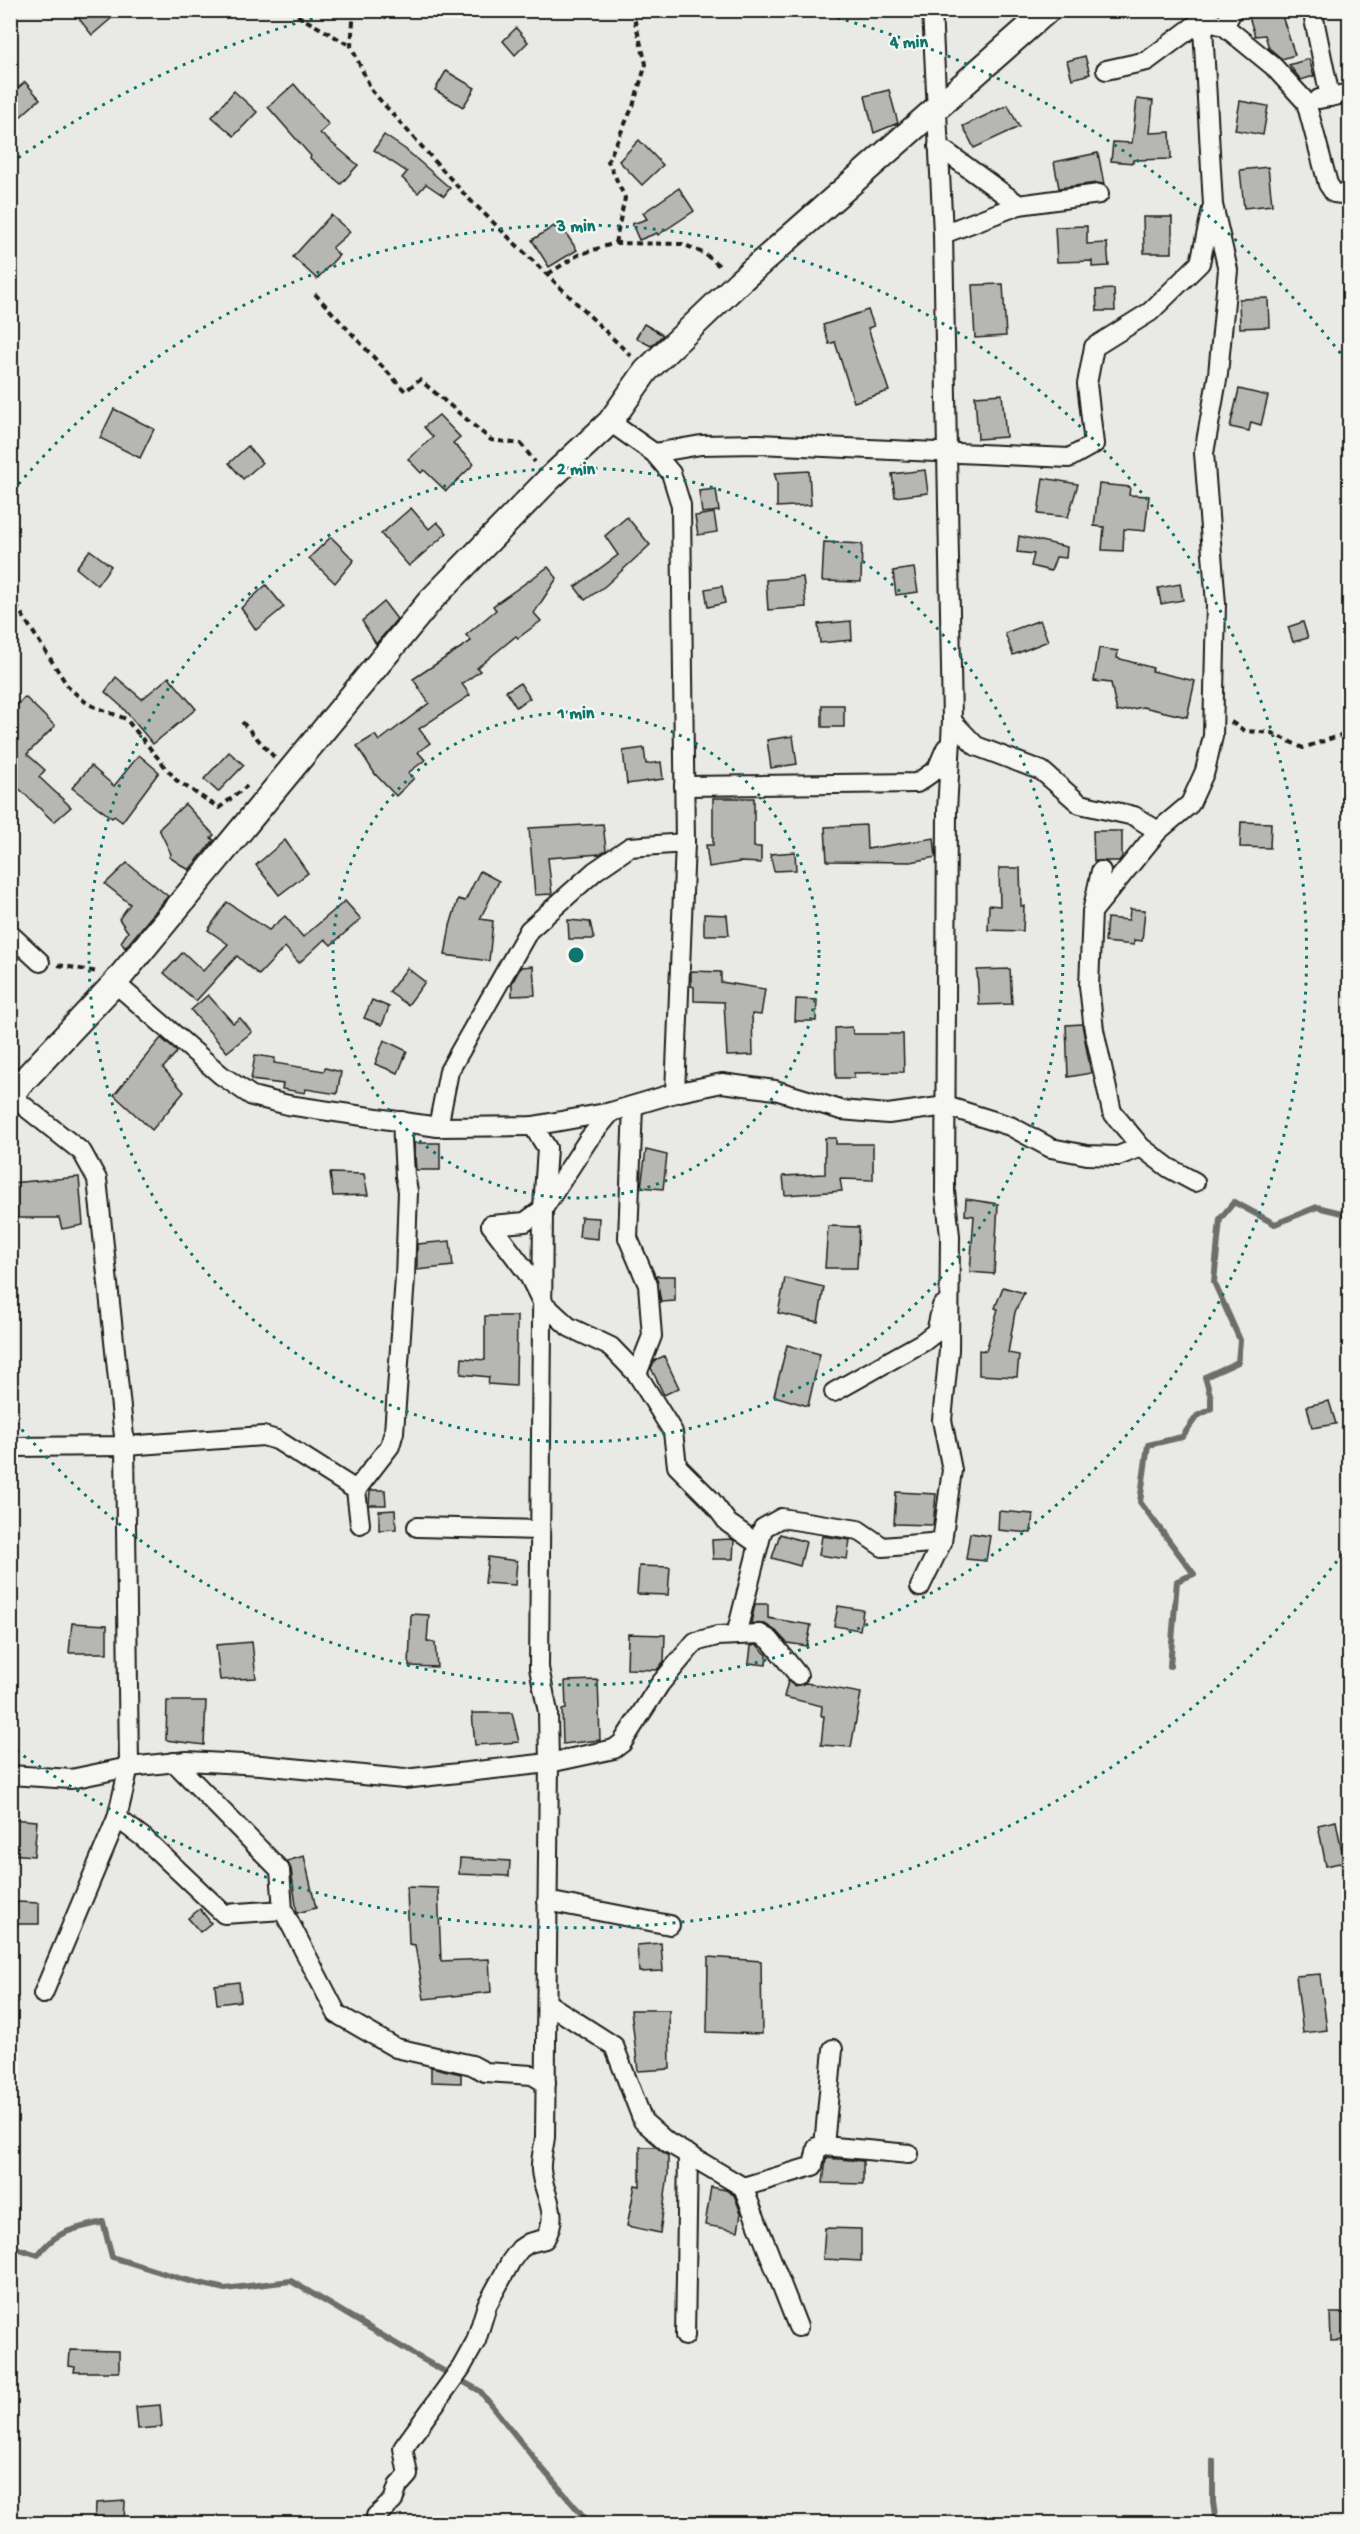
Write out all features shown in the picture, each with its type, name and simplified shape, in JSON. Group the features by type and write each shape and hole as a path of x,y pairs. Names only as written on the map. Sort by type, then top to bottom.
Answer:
{"street":[{"path":"921,1587 942,1542 952,1470 942,1420 949,1350 950,1269 950,1236 945,1191 946,812 951,728 948,451 943,234 932,10"},
{"path":"43,1994 117,1818 129,1767 124,1446 97,1179 82,1152 10,1095 115,983 430,602 548,480 610,422 646,371 739,282 1048,10"},
{"path":"1092,912 1158,831 1190,804 1205,771 1213,736 1216,604 1204,453 1218,374 1228,270 1213,204 1202,16"},
{"path":"1106,70 1147,61 1202,16 1228,18 1306,102 1328,184 1334,193 1350,195"},
{"path":"1314,19 1330,97"},
{"path":"1306,102 1350,93"},
{"path":"938,146 1019,205"},
{"path":"943,234 1019,205 1100,194"},
{"path":"654,453 701,445 758,444 1068,458 1094,444 1087,384 1094,347 1150,312 1200,263 1213,204"},
{"path":"610,422 654,453 670,473 681,505 685,843 675,1093"},
{"path":"684,786 917,783 937,769 951,728"},
{"path":"951,728 976,746 1042,771 1080,804 1134,816 1158,831"},
{"path":"438,1127 449,1071 529,930 594,871 630,847 685,843"},
{"path":"1101,871 1092,912 1089,986 1096,1042 1112,1112 1141,1147 1169,1168 1195,1182"},
{"path":"10,934 40,962"},
{"path":"115,983 220,1076 252,1096 288,1105 438,1127 533,1126 611,1112 675,1093 722,1083 776,1090 841,1110 888,1114 946,1106 1010,1126 1051,1148 1078,1154 1118,1156 1141,1147"},
{"path":"633,1106 628,1238 648,1285 652,1336 637,1374"},
{"path":"611,1112 588,1140 543,1209 525,1222 491,1225 528,1274 542,1302 569,1328 611,1347 637,1374 673,1432 677,1466 711,1500 728,1523 759,1544"},
{"path":"360,1524 356,1490 390,1446 394,1432 405,1278 408,1191 402,1121"},
{"path":"376,2523 376,2516 393,2501 398,2486 408,2475 403,2448 461,2368 476,2341 487,2305 511,2261 520,2249 529,2243 545,2239 551,2229 551,2202 541,2170 545,2137 549,1763 548,1712 539,1668 543,1209 547,1148 533,1126"},
{"path":"834,1392 923,1342 936,1332 950,1269"},
{"path":"10,1447 124,1446 263,1436 277,1440 356,1490"},
{"path":"736,1635 763,1528 781,1518 858,1530 883,1547 942,1542"},
{"path":"417,1527 540,1530"},
{"path":"10,1775 72,1779 129,1767 187,1761 261,1765 404,1779 549,1763 614,1749 621,1743 660,1684 695,1642 717,1636 760,1634 770,1640 798,1675"},
{"path":"174,1762 280,1870 284,1910 337,2014 396,2048 471,2065 485,2072 532,2075 546,2083"},
{"path":"117,1818 144,1838 224,1914 284,1910"},
{"path":"548,1901 670,1925"},
{"path":"547,2003 614,2046 643,2121 667,2142 743,2187 798,2327"},
{"path":"824,2146 833,2049"},
{"path":"743,2187 813,2166 817,2147 909,2154"},
{"path":"685,2336 688,2154"}],"path":[{"path":"288,10 351,46"},
{"path":"354,10 351,46 372,91 466,196 646,371"},
{"path":"615,243 625,198 608,161 633,106 646,64 632,10"},
{"path":"548,274 578,255 615,243 683,244 705,254 739,282"},
{"path":"315,294 405,391 420,380 490,440 521,444 548,480"},
{"path":"10,596 69,688 88,704 126,719 176,780 219,808 253,781"},
{"path":"1213,710 1245,731 1272,733 1303,748 1350,732"},
{"path":"242,722 278,761 270,768"},
{"path":"40,962 99,972 115,983"}],"building":[{"path":"72,10 121,10 92,35"},
{"path":"1247,10 1280,10 1295,55 1282,59 1269,48 1265,35 1255,36"},
{"path":"516,28 528,42 515,55 503,41"},
{"path":"1085,56 1090,74 1072,79 1067,61"},
{"path":"1309,59 1314,76 1301,80 1289,65"},
{"path":"446,71 475,88 463,107 435,90"},
{"path":"25,82 40,99 10,126 10,95"},
{"path":"294,84 329,125 320,133 358,165 341,184 310,158 311,156 268,107"},
{"path":"889,90 898,123 874,133 865,96"},
{"path":"234,91 257,112 234,136 212,117"},
{"path":"1137,99 1153,101 1150,133 1170,132 1171,159 1133,160 1133,163 1111,161 1113,142 1132,143"},
{"path":"1240,101 1268,106 1263,135 1235,130"},
{"path":"1008,105 1019,127 974,148 963,126"},
{"path":"384,135 405,149 450,188 444,196 426,184 418,193 402,178 407,172 374,150"},
{"path":"639,140 663,165 642,185 619,161"},
{"path":"1098,153 1104,184 1059,188 1054,162"},
{"path":"1268,167 1272,205 1244,208 1240,170"},
{"path":"679,188 694,211 658,235 657,233 639,240 632,224 647,219 643,213"},
{"path":"331,215 350,232 332,248 339,255 317,279 293,257"},
{"path":"1143,217 1172,217 1172,253 1144,253"},
{"path":"559,223 577,250 549,267 532,240"},
{"path":"1087,226 1087,244 1107,243 1109,266 1092,267 1092,261 1057,262 1055,227"},
{"path":"1003,284 1006,336 975,338 972,285"},
{"path":"1114,289 1115,311 1097,311 1096,290"},
{"path":"1268,298 1269,327 1240,328 1239,299"},
{"path":"868,310 874,326 868,328 889,391 854,402 835,342 829,344 823,325"},
{"path":"644,324 663,335 651,346 636,338"},
{"path":"1239,389 1268,396 1261,425 1251,422 1249,431 1230,427"},
{"path":"1002,394 1006,437 978,439 975,396"},
{"path":"114,409 154,429 140,458 100,438"},
{"path":"439,415 460,437 453,443 474,464 446,491 424,470 421,473 408,459 433,437 424,427"},
{"path":"248,446 262,463 243,479 229,463"},
{"path":"925,470 928,493 895,497 892,474"},
{"path":"809,471 811,505 777,507 777,482 774,473"},
{"path":"1043,478 1078,484 1068,517 1038,514"},
{"path":"1099,484 1130,487 1129,495 1149,496 1145,531 1124,529 1123,551 1102,550 1104,527 1094,526"},
{"path":"716,489 719,511 702,513 699,491"},
{"path":"411,508 429,529 437,522 447,533 409,566 381,534"},
{"path":"714,513 717,532 698,535 695,516"},
{"path":"627,517 650,545 605,586 585,600 575,587 618,555 605,536"},
{"path":"1019,536 1067,547 1066,558 1056,557 1051,571 1031,566 1034,554 1017,552"},
{"path":"331,537 354,560 335,583 309,558"},
{"path":"824,542 862,544 861,582 822,581"},
{"path":"90,550 111,566 97,585 76,568"},
{"path":"548,567 557,578 534,613 541,621 518,638 516,636 477,668 480,671 462,684 470,695 419,729 430,743 418,752 425,760 408,773 414,778 396,796 375,774 357,746 375,735 379,741 429,703 413,679 471,641 466,635 496,610 493,606"},
{"path":"914,568 918,592 896,595 893,571"},
{"path":"803,577 806,607 768,610 766,580"},
{"path":"1180,584 1183,600 1161,604 1158,588"},
{"path":"266,585 284,607 256,630 241,608"},
{"path":"722,586 725,603 708,607 705,589"},
{"path":"384,602 397,619 376,644 362,621"},
{"path":"1040,620 1048,641 1013,655 1005,633"},
{"path":"851,621 852,640 820,643 818,624"},
{"path":"1303,622 1308,638 1293,642 1288,627"},
{"path":"1099,648 1118,651 1117,658 1153,668 1152,671 1195,681 1187,717 1143,707 1117,712 1111,683 1094,681"},
{"path":"116,677 142,699 169,677 196,709 153,744 122,707 105,692"},
{"path":"520,683 530,698 516,707 506,691"},
{"path":"25,697 55,726 27,754 45,770 39,777 71,807 54,822 10,780 10,711"},
{"path":"822,705 844,705 844,727 822,727"},
{"path":"793,736 797,764 771,768 767,740"},
{"path":"644,748 646,764 661,762 663,779 627,784 623,751"},
{"path":"229,752 244,765 218,792 204,779"},
{"path":"139,755 159,772 122,822 114,816 112,818 72,788 91,766 114,786"},
{"path":"713,798 754,798 754,847 761,847 761,863 740,862 709,867 706,845 713,845"},
{"path":"185,804 214,835 211,838 214,840 189,870 169,857 171,854 159,829"},
{"path":"1241,822 1271,823 1270,848 1240,847"},
{"path":"603,824 606,850 600,854 548,858 552,894 535,895 529,828"},
{"path":"866,825 867,849 934,838 936,857 911,862 827,861 825,827"},
{"path":"1093,831 1122,831 1122,857 1119,861 1094,861"},
{"path":"285,840 308,873 279,895 256,865"},
{"path":"795,852 796,870 774,871 770,854"},
{"path":"127,863 168,896 125,948 121,942 128,932 119,919 130,904 105,884"},
{"path":"999,868 1020,868 1021,906 1024,906 1023,931 988,930 989,905 1000,906"},
{"path":"480,871 499,881 480,919 493,921 489,961 445,955 458,899 465,901"},
{"path":"345,901 361,919 331,945 325,939 299,963 285,947 259,975 237,956 196,1001 164,973 183,952 203,971 228,944 208,930 227,902 269,930 285,916 303,937"},
{"path":"1130,909 1145,910 1142,941 1134,940 1134,945 1105,942 1107,918 1129,920"},
{"path":"704,914 727,915 729,935 704,935"},
{"path":"568,920 590,922 594,939 569,939"},
{"path":"533,966 535,995 512,996 512,983 521,967"},
{"path":"407,968 425,982 408,1005 389,992"},
{"path":"1010,969 1012,1004 979,1005 977,970"},
{"path":"691,971 721,972 721,982 765,989 761,1015 752,1014 753,1055 727,1056 724,1002 694,1001"},
{"path":"208,995 233,1023 240,1018 252,1032 227,1052 191,1010"},
{"path":"796,999 817,1000 816,1021 795,1021"},
{"path":"372,1000 389,1007 382,1025 364,1018"},
{"path":"1082,1024 1091,1073 1068,1077 1066,1025"},
{"path":"852,1027 853,1034 903,1034 904,1072 854,1073 854,1078 836,1078 835,1028"},
{"path":"161,1038 177,1052 163,1068 184,1092 152,1130 114,1095"},
{"path":"384,1040 407,1051 398,1073 375,1064"},
{"path":"255,1055 275,1058 274,1063 324,1071 325,1068 341,1072 337,1094 306,1089 305,1093 282,1089 283,1084 251,1080"},
{"path":"825,1138 836,1138 836,1144 873,1144 873,1180 840,1179 842,1191 785,1195 783,1176 825,1174"},
{"path":"414,1143 440,1143 440,1170 416,1170"},
{"path":"646,1150 667,1155 663,1189 641,1187"},
{"path":"330,1173 364,1174 368,1195 333,1196"},
{"path":"79,1177 83,1225 62,1229 59,1218 14,1218 13,1208 10,1208 10,1183"},
{"path":"966,1199 998,1204 994,1274 970,1272 974,1216 965,1215"},
{"path":"581,1217 599,1218 598,1239 579,1237"},
{"path":"828,1226 859,1227 857,1268 825,1268"},
{"path":"450,1241 453,1266 417,1270 417,1244"},
{"path":"656,1276 675,1276 675,1301 661,1302"},
{"path":"785,1278 824,1287 818,1322 778,1313"},
{"path":"1003,1287 1024,1293 1015,1312 1008,1353 1019,1355 1017,1377 979,1375 979,1350 986,1351 998,1309 995,1308"},
{"path":"485,1316 517,1316 516,1386 488,1384 489,1377 461,1374 462,1358 485,1360"},
{"path":"787,1345 820,1354 808,1406 774,1396"},
{"path":"664,1356 679,1388 664,1395 651,1368 655,1360"},
{"path":"1329,1401 1336,1424 1312,1428 1307,1406"},
{"path":"370,1490 385,1490 386,1505 369,1505"},
{"path":"896,1492 936,1494 933,1525 894,1524"},
{"path":"395,1510 396,1529 379,1530 379,1511"},
{"path":"999,1511 1033,1514 1031,1533 998,1530"},
{"path":"970,1533 990,1536 986,1561 966,1559"},
{"path":"780,1534 806,1542 800,1566 772,1558"},
{"path":"822,1536 850,1540 847,1559 819,1555"},
{"path":"732,1539 734,1541 733,1559 713,1559 712,1540"},
{"path":"488,1557 517,1561 515,1585 485,1583"},
{"path":"639,1566 670,1567 668,1595 637,1594"},
{"path":"755,1604 768,1604 768,1618 811,1625 807,1646 787,1643 776,1631 765,1624 751,1623"},
{"path":"838,1606 863,1610 860,1630 834,1626"},
{"path":"411,1614 429,1615 427,1641 435,1643 437,1667 409,1666"},
{"path":"72,1623 107,1625 107,1653 69,1653"},
{"path":"628,1634 665,1635 664,1661 657,1670 627,1669"},
{"path":"252,1642 256,1678 220,1680 216,1645"},
{"path":"757,1645 767,1655 766,1665 749,1663 751,1646"},
{"path":"598,1680 600,1740 563,1744 562,1710 566,1709 565,1681"},
{"path":"788,1681 794,1686 806,1683 861,1693 851,1747 821,1745 824,1716 821,1716 822,1706 784,1697"},
{"path":"167,1701 206,1701 204,1745 166,1740"},
{"path":"472,1713 512,1713 519,1742 475,1745"},
{"path":"10,1819 37,1821 34,1856 10,1854"},
{"path":"1336,1821 1344,1862 1326,1866 1318,1825"},
{"path":"304,1856 316,1908 297,1913 291,1869 287,1861"},
{"path":"460,1858 510,1861 509,1876 459,1874"},
{"path":"407,1887 438,1888 441,1961 489,1959 491,1992 424,1999 415,1945 409,1944"},
{"path":"17,1902 39,1903 39,1924 14,1924"},
{"path":"200,1909 211,1923 200,1932 188,1918"},
{"path":"661,1943 663,1971 639,1972 637,1945"},
{"path":"708,1957 761,1961 762,2034 707,2032"},
{"path":"1320,1974 1327,2030 1303,2033 1296,1976"},
{"path":"239,1982 241,2001 217,2004 215,1985"},
{"path":"631,2010 669,2010 670,2069 638,2071"},
{"path":"431,2067 461,2074 461,2083 431,2082"},
{"path":"640,2147 656,2147 668,2156 668,2174 660,2233 627,2226 635,2185 640,2186"},
{"path":"826,2158 863,2161 863,2184 823,2183"},
{"path":"711,2187 726,2190 734,2195 741,2213 738,2231 705,2225"},
{"path":"825,2228 861,2229 861,2261 823,2259"},
{"path":"1330,2313 1350,2313 1350,2340 1331,2341"},
{"path":"70,2350 119,2351 119,2372 74,2372 75,2367 69,2366"},
{"path":"160,2405 162,2427 138,2429 136,2407"},
{"path":"125,2501 124,2523 95,2523 96,2503"}],"waterway":[{"path":"1170,1666 1177,1581 1194,1574 1140,1502 1148,1445 1182,1437 1197,1416 1211,1409 1211,1398 1205,1377 1238,1362 1240,1340 1214,1282 1220,1219 1234,1202 1275,1224 1317,1207 1350,1215"},
{"path":"10,2246 38,2255 59,2235 103,2222 112,2257 182,2279 225,2289 291,2281 480,2391 590,2524"},
{"path":"1213,2461 1213,2502 1216,2524"}]}
